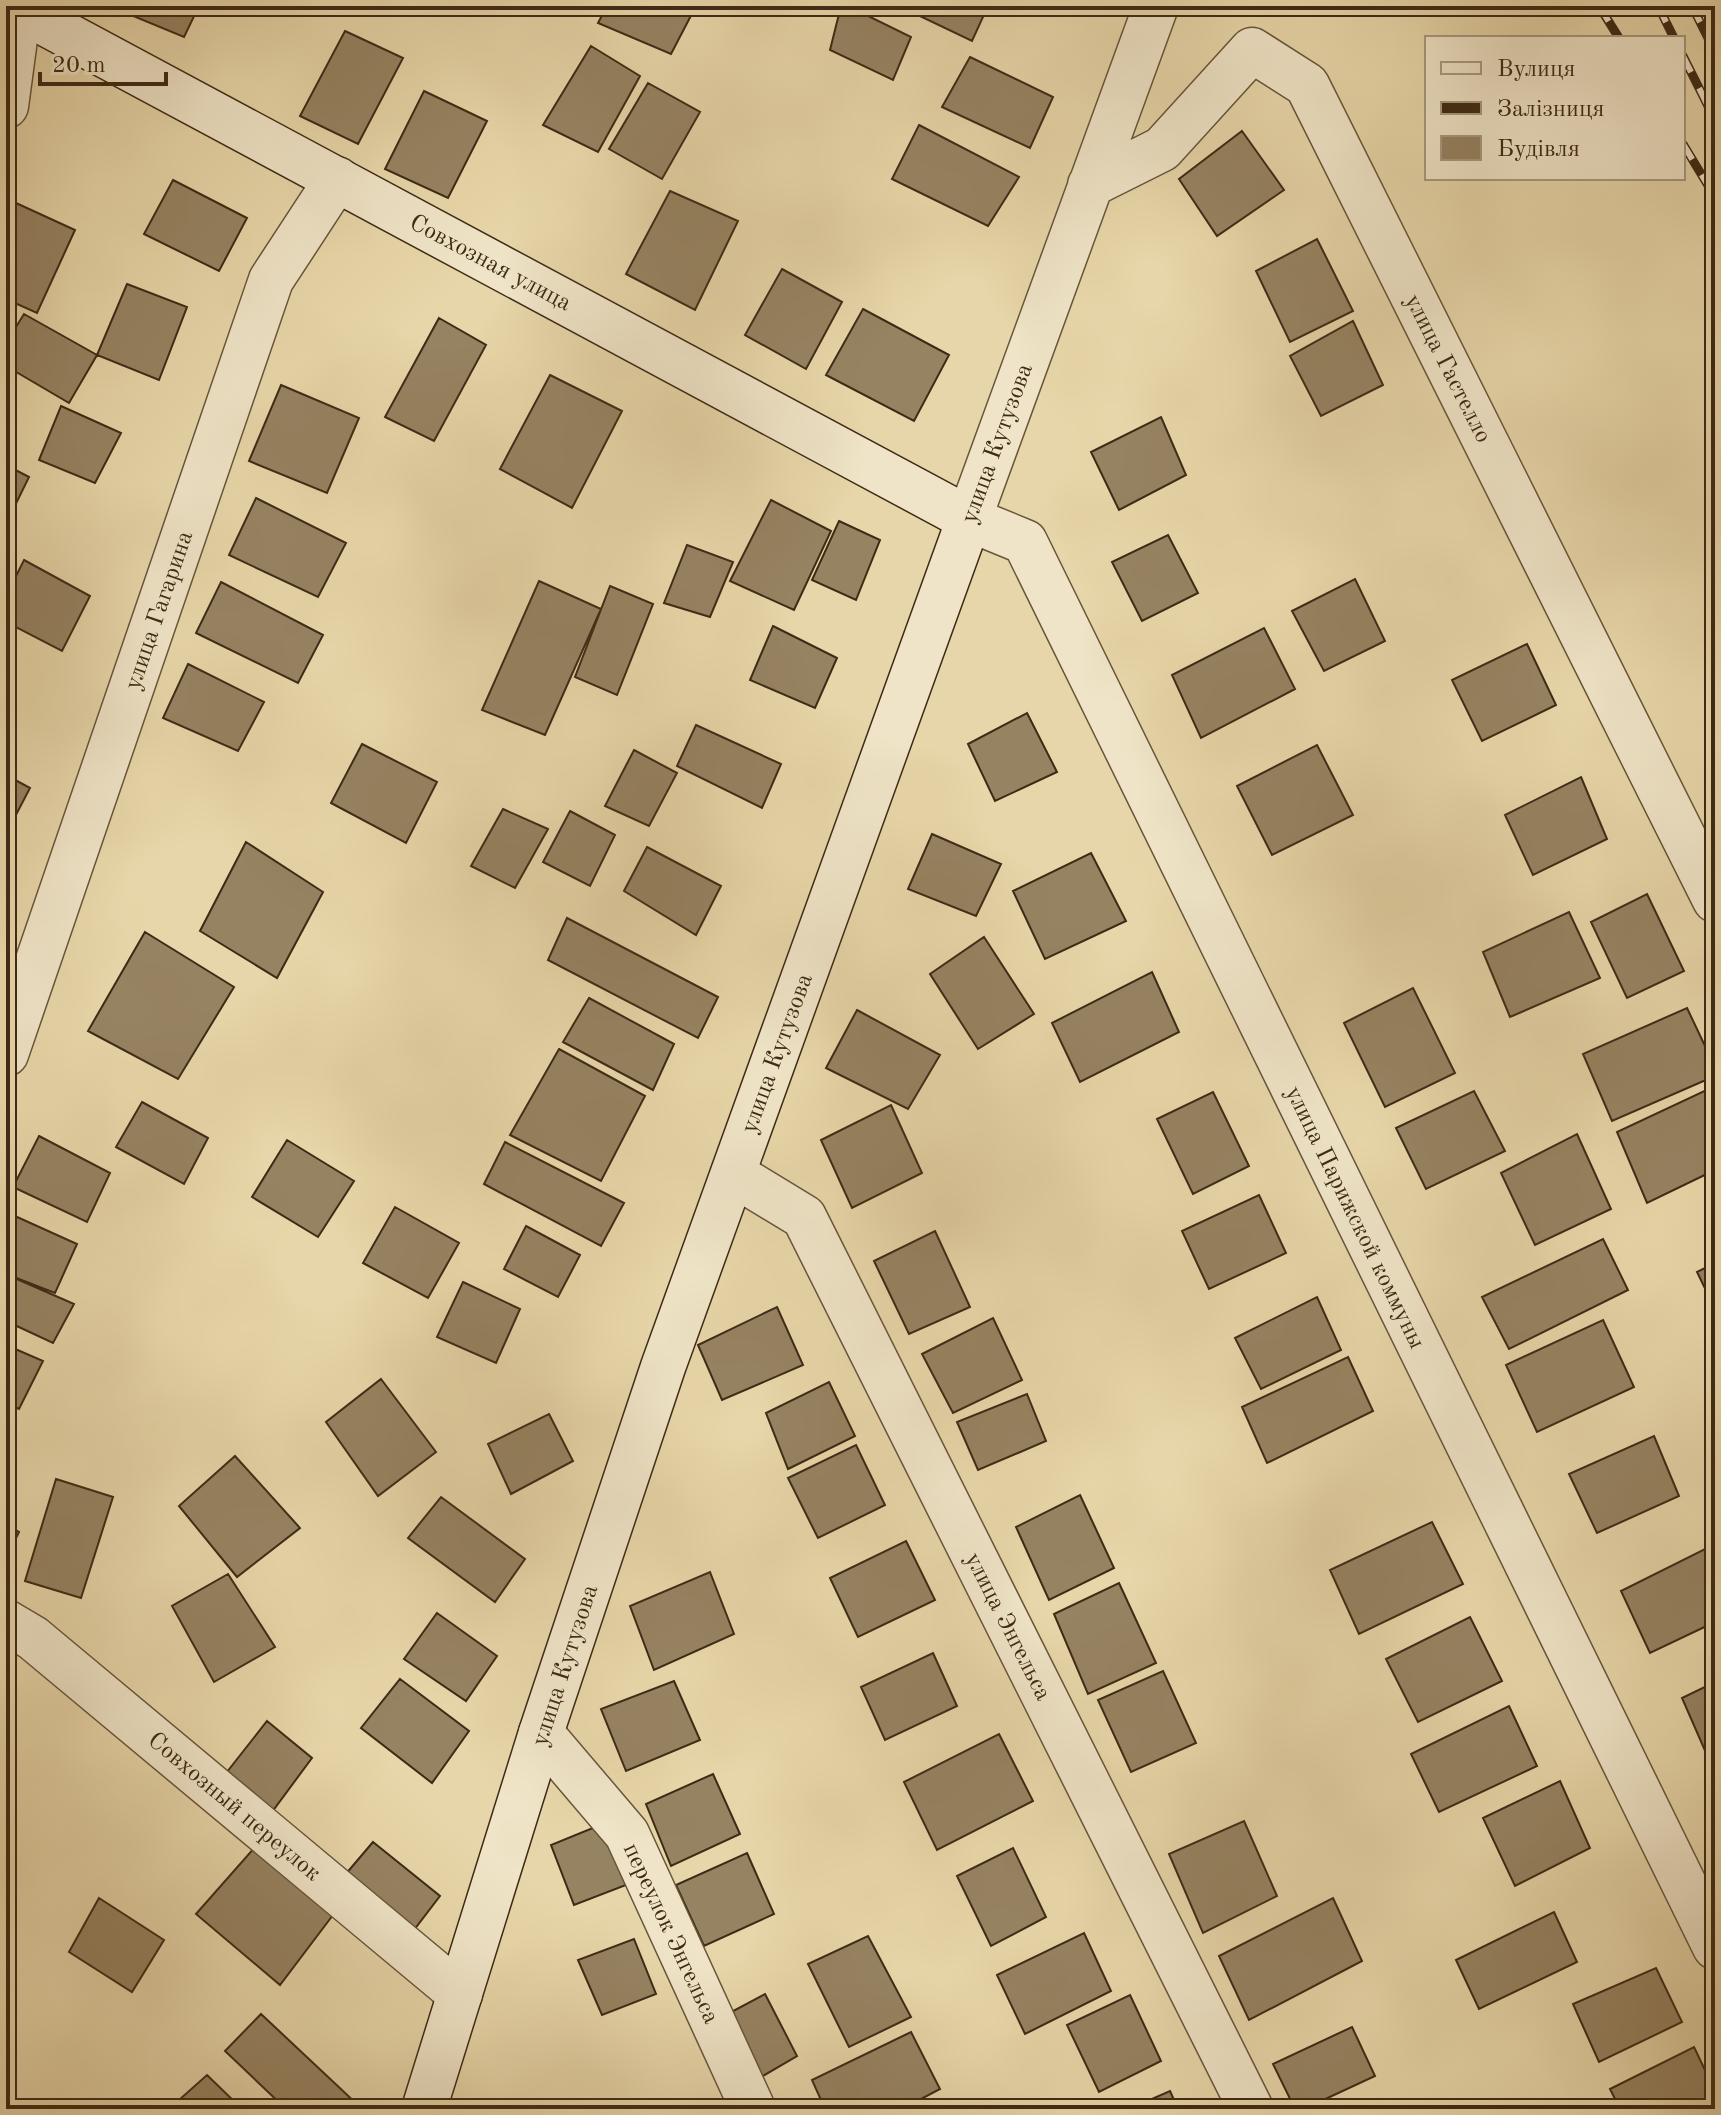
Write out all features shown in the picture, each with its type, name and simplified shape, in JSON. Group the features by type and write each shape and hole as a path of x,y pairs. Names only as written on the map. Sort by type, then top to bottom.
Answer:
{"street":[{"name":"улица Кутузова","path":"424,2109 541,1733 663,1367 1156,6"},
{"path":"6,106 16,8"},
{"name":"Совхозная улица","path":"16,8 969,519"},
{"name":"улица Гастелло","path":"1090,185 1162,149 1252,50 1307,85 1715,900"},
{"name":"улица Гагарина","path":"6,1054 271,280 337,179"},
{"name":"улица Парижской коммуны","path":"969,519 1025,542 1715,1947"},
{"name":"улица Энгельса","path":"733,1174 804,1217 1251,2109"},
{"name":"Совхозный переулок","path":"6,1622 33,1638 460,1994"},
{"name":"переулок Энгельса","path":"541,1733 627,1834 753,2109"}],"building":[{"path":"123,6 199,6 184,37 121,11"},
{"path":"607,6 696,6 671,54 598,23"},
{"path":"841,6 848,6 911,37 893,80 830,50"},
{"path":"899,6 988,6 972,41"},
{"path":"345,31 403,58 358,144 300,116"},
{"path":"591,46 640,76 598,152 543,125"},
{"path":"970,57 1053,97 1030,148 942,107"},
{"path":"648,83 700,112 662,179 609,149"},
{"path":"424,91 487,121 448,198 385,169"},
{"path":"919,125 1019,177 988,226 892,179"},
{"path":"1242,131 1284,190 1217,236 1179,179"},
{"path":"173,180 247,218 219,271 144,234"},
{"path":"670,191 738,221 695,310 626,274"},
{"path":"16,203 75,230 37,313 6,299 6,223"},
{"path":"1317,239 1353,311 1290,342 1256,271"},
{"path":"782,269 842,302 806,369 745,335"},
{"path":"127,284 187,307 159,380 97,355"},
{"path":"863,309 949,355 914,421 826,375"},
{"path":"24,314 97,355 69,403 6,366 6,343"},
{"path":"439,318 486,345 434,441 385,417"},
{"path":"1353,321 1383,385 1321,416 1290,356"},
{"path":"550,375 622,411 572,508 500,469"},
{"path":"281,385 359,418 327,493 249,461"},
{"path":"61,406 121,433 95,483 39,460"},
{"path":"1161,417 1186,475 1119,510 1091,452"},
{"path":"6,465 29,477 6,524"},
{"path":"256,498 346,543 318,597 229,555"},
{"path":"771,500 831,531 794,610 730,581"},
{"path":"839,521 880,540 856,600 812,580"},
{"path":"1168,535 1198,593 1142,621 1112,562"},
{"path":"687,545 733,562 710,617 664,603"},
{"path":"24,560 90,596 62,651 6,622 6,596"},
{"path":"1355,579 1385,641 1324,671 1292,611"},
{"path":"539,581 601,609 545,735 482,710"},
{"path":"221,582 323,635 298,683 196,633"},
{"path":"610,586 653,604 617,695 575,677"},
{"path":"773,626 837,658 815,708 750,680"},
{"path":"1264,628 1295,689 1201,738 1172,675"},
{"path":"1527,644 1556,705 1482,741 1452,680"},
{"path":"188,664 264,702 238,751 163,718"},
{"path":"1027,713 1057,772 995,801 968,744"},
{"path":"696,725 781,764 762,808 677,766"},
{"path":"362,744 437,782 406,843 331,803"},
{"path":"1317,745 1353,815 1272,855 1237,786"},
{"path":"634,750 677,773 649,826 605,806"},
{"path":"6,775 30,788 6,834"},
{"path":"1581,777 1607,839 1533,875 1505,815"},
{"path":"503,809 548,829 515,888 471,866"},
{"path":"570,811 615,835 590,886 543,862"},
{"path":"932,834 1001,864 976,916 908,889"},
{"path":"246,842 323,892 277,978 200,931"},
{"path":"647,847 721,886 696,935 624,891"},
{"path":"1091,853 1126,921 1045,959 1013,891"},
{"path":"1647,894 1684,971 1627,998 1591,922"},
{"path":"1569,912 1600,978 1510,1017 1483,952"},
{"path":"567,918 718,997 698,1038 548,960"},
{"path":"145,932 234,987 178,1079 88,1031"},
{"path":"984,937 1034,1014 978,1049 930,974"},
{"path":"1152,972 1179,1032 1080,1082 1052,1023"},
{"path":"1413,988 1455,1073 1385,1107 1344,1023"},
{"path":"589,998 674,1044 653,1090 563,1042"},
{"path":"1687,1008 1715,1067 1715,1076 1612,1121 1583,1054"},
{"path":"857,1010 940,1055 908,1109 826,1068"},
{"path":"559,1049 645,1096 601,1181 510,1135"},
{"path":"1715,1086 1715,1170 1647,1203 1617,1132"},
{"path":"1474,1091 1505,1151 1426,1189 1396,1128"},
{"path":"1213,1092 1249,1166 1193,1194 1157,1119"},
{"path":"142,1102 208,1138 184,1184 116,1147"},
{"path":"891,1105 922,1173 852,1208 821,1140"},
{"path":"1577,1134 1611,1209 1535,1245 1501,1173"},
{"path":"39,1136 110,1173 87,1222 13,1187"},
{"path":"287,1140 354,1181 318,1237 252,1197"},
{"path":"505,1142 624,1203 601,1246 484,1184"},
{"path":"1259,1195 1286,1253 1209,1289 1182,1231"},
{"path":"395,1207 459,1243 428,1298 363,1263"},
{"path":"6,1212 77,1244 55,1293 6,1274"},
{"path":"526,1226 580,1255 558,1297 504,1269"},
{"path":"935,1231 970,1307 909,1334 874,1261"},
{"path":"1603,1239 1628,1290 1509,1349 1482,1297"},
{"path":"1715,1263 1715,1309 1697,1272"},
{"path":"10,1276 74,1304 53,1343 6,1321 6,1285"},
{"path":"463,1282 520,1309 496,1363 437,1337"},
{"path":"1317,1297 1341,1350 1261,1389 1235,1338"},
{"path":"777,1307 803,1365 722,1400 698,1345"},
{"path":"993,1318 1022,1380 953,1413 922,1354"},
{"path":"1603,1320 1634,1387 1537,1432 1506,1365"},
{"path":"6,1345 43,1361 19,1409 6,1403"},
{"path":"1348,1357 1373,1411 1267,1463 1242,1407"},
{"path":"381,1379 436,1452 378,1496 326,1422"},
{"path":"829,1382 855,1436 788,1469 766,1413"},
{"path":"1027,1394 1046,1441 978,1470 957,1422"},
{"path":"549,1414 573,1461 511,1494 488,1444"},
{"path":"1654,1436 1679,1496 1597,1533 1569,1474"},
{"path":"856,1445 885,1505 818,1538 788,1478"},
{"path":"235,1456 300,1528 237,1577 179,1506"},
{"path":"56,1479 113,1497 81,1598 25,1581"},
{"path":"1080,1495 1114,1568 1049,1600 1016,1527"},
{"path":"441,1497 525,1559 495,1602 408,1538"},
{"path":"1432,1522 1463,1584 1359,1634 1330,1570"},
{"path":"6,1525 19,1532 6,1559"},
{"path":"906,1541 935,1600 858,1637 830,1578"},
{"path":"1715,1544 1715,1622 1650,1653 1621,1591"},
{"path":"710,1572 734,1634 654,1670 630,1606"},
{"path":"228,1574 275,1647 214,1682 172,1606"},
{"path":"1119,1583 1156,1663 1088,1694 1054,1614"},
{"path":"437,1613 497,1656 466,1701 404,1659"},
{"path":"1470,1617 1502,1681 1418,1722 1386,1659"},
{"path":"933,1653 957,1706 885,1740 861,1687"},
{"path":"1163,1671 1196,1743 1131,1772 1098,1700"},
{"path":"400,1679 469,1731 432,1783 361,1728"},
{"path":"674,1681 700,1740 626,1771 601,1709"},
{"path":"1715,1682 1715,1768 1713,1769 1682,1698"},
{"path":"1509,1706 1537,1766 1439,1812 1411,1754"},
{"path":"267,1721 312,1758 269,1816 223,1777"},
{"path":"999,1734 1033,1801 937,1850 904,1782"},
{"path":"713,1774 740,1834 671,1866 646,1804"},
{"path":"1560,1781 1590,1848 1515,1886 1483,1818"},
{"path":"1244,1821 1277,1896 1203,1933 1169,1854"},
{"path":"600,1825 626,1885 574,1905 551,1845"},
{"path":"373,1842 440,1896 407,1939 339,1882"},
{"path":"255,1847 336,1911 280,1985 196,1914"},
{"path":"1013,1848 1046,1917 991,1946 957,1876"},
{"path":"747,1853 774,1914 704,1946 676,1885"},
{"path":"99,1898 164,1940 132,1992 69,1952"},
{"path":"1333,1898 1362,1961 1249,2020 1219,1956"},
{"path":"1554,1912 1577,1962 1479,2009 1456,1960"},
{"path":"1084,1933 1111,1991 1025,2034 997,1975"},
{"path":"868,1936 911,2017 849,2047 808,1964"},
{"path":"634,1939 656,1994 602,2015 578,1960"},
{"path":"1656,1968 1682,2022 1599,2062 1573,2004"},
{"path":"765,1994 797,2056 756,2080 722,2017"},
{"path":"1130,1995 1161,2061 1099,2092 1067,2025"},
{"path":"261,2014 359,2106 356,2109 286,2109 225,2051"},
{"path":"1352,2027 1375,2076 1304,2109 1295,2109 1273,2064"},
{"path":"911,2032 940,2089 902,2109 825,2109 812,2080"},
{"path":"1694,2047 1715,2091 1715,2109 1620,2109 1610,2089"},
{"path":"207,2075 242,2109 170,2108"},
{"path":"1170,2091 1178,2109 1129,2109"}],"railway":[{"path":"1599,6 1618,36"},
{"path":"1658,6 1673,36"},
{"path":"1692,6 1715,52"},
{"path":"1685,60 1715,120"},
{"path":"1685,147 1715,197"}]}
